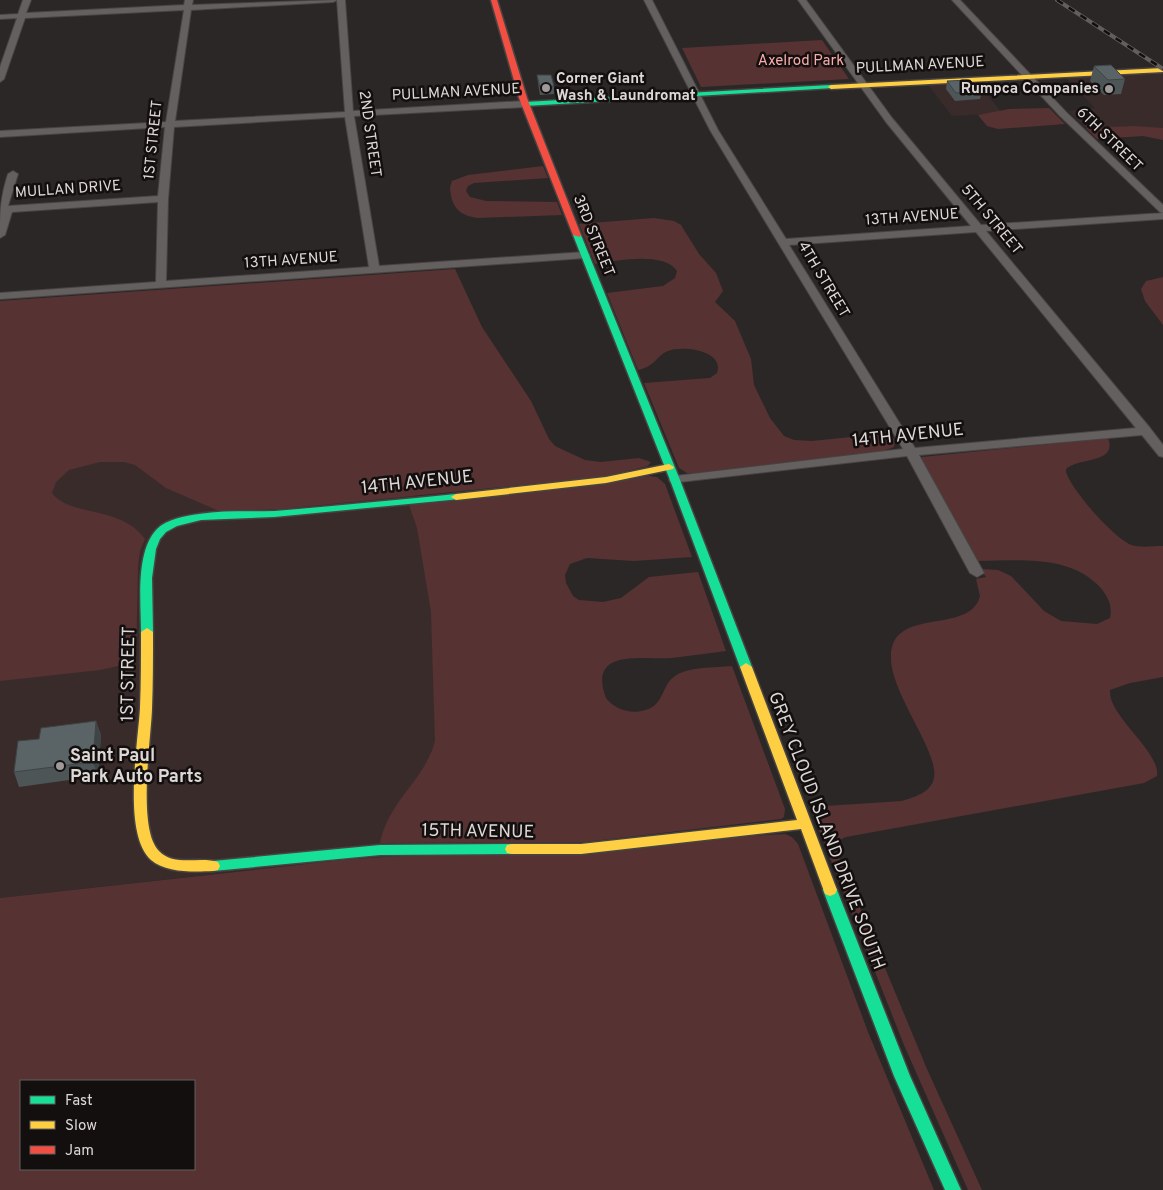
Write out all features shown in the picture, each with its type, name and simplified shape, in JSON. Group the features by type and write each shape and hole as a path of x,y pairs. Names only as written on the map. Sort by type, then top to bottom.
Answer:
{"street":[{"path":"0,79 27,0"},
{"path":"0,17 189,4 333,0"},
{"name":"2ND STREET","path":"341,0 349,114 376,270"},
{"name":"3RD STREET","path":"494,0 525,104 675,480"},
{"name":"4TH STREET","path":"648,0 714,130 911,452 977,573"},
{"name":"5TH STREET","path":"802,0 889,120 1163,453"},
{"name":"6TH STREET","path":"956,0 1067,118 1163,210"},
{"name":"1ST STREET","path":"162,285 164,199 170,125 189,4"},
{"name":"PULLMAN AVENUE","path":"1094,72 1163,65"},
{"name":"PULLMAN AVENUE","path":"0,134 1026,75 1163,70"},
{"path":"0,235 7,212 3,206 13,174"},
{"name":"MULLAN DRIVE","path":"5,209 164,199"},
{"name":"13TH AVENUE","path":"782,242 1163,216"},
{"name":"13TH AVENUE","path":"0,296 585,255"},
{"name":"14TH AVENUE","path":"675,480 911,452 1146,431"},
{"name":"14TH AVENUE","path":"168,527 186,520 211,516 271,514 456,497 606,480 669,467"},
{"name":"GREY CLOUD ISLAND DRIVE SOUTH","path":"675,480 804,824 899,1067 953,1190"},
{"name":"1ST STREET","path":"153,855 144,841 140,816 146,710 148,569 153,540 168,527"},
{"name":"15TH AVENUE","path":"153,855 171,864 192,867 380,850 568,850 804,824"}],"shaded area":[{"path":"1163,72 1163,130 1093,134 1068,111 1095,108 1065,77"},
{"path":"977,82 1002,113 952,116 928,85"},
{"path":"376,275 475,856 294,865 0,898 0,301"}],"green space":[{"name":"Axelrod Park","path":"822,40 849,79 701,87 682,48"},
{"path":"1049,108 1065,124 998,129 987,126 978,115 1009,109"},
{"path":"1134,126 1163,128 1163,140 1143,136 1097,139 1086,128"},
{"path":"543,166 548,178 474,183 468,186 466,191 470,197 486,201 557,202 562,215 470,217 460,212 452,199 450,187 452,181 468,175"},
{"path":"654,218 674,221 681,225 699,254 716,273 723,291 715,302 735,321 751,359 754,385 770,418 784,436 794,440 812,441 890,433 895,441 894,447 883,451 695,473 687,473 679,468 644,383 710,378 717,373 718,365 709,354 701,351 674,349 668,351 649,366 638,370 607,293 663,286 675,278 677,271 671,265 651,259 595,264 579,224"},
{"path":"455,269 482,327 531,401 549,439 555,446 585,460 601,462 639,458 651,462 648,466 603,477 281,509 219,511 166,488 135,465 124,462 100,462 69,470 56,482 52,493 70,506 123,521 135,528 145,539 140,551 138,566 136,662 100,670 0,681 0,301"},
{"path":"1163,277 1163,325 1145,301 1141,289 1146,281"},
{"path":"1108,438 1110,446 1107,452 1095,459 1072,465 1066,469 1066,472 1076,490 1094,513 1123,540 1135,546 1163,546 1163,677 1130,683 1110,690 1111,700 1117,711 1151,756 1156,766 1157,776 1144,783 846,837 837,846 838,855 927,1069 982,1190 968,1190 904,1045 810,807 902,801 926,791 932,783 934,767 922,737 905,704 893,671 891,657 894,641 904,631 917,625 962,615 973,608 980,596 976,579 986,577 981,569 998,570 1011,576 1044,611 1061,621 1097,624 1110,618 1110,605 1102,589 1086,576 1072,569 1057,564 1025,560 977,561 921,460 922,457"},
{"path":"649,476 657,477 665,484 692,557 634,561 587,558 570,564 565,575 566,583 573,596 579,600 603,602 621,598 649,577 698,572 726,651 672,658 633,658 611,663 604,671 602,682 606,698 610,703 622,710 642,711 655,705 668,682 681,673 695,669 732,666 785,809 784,817 781,819 585,842 380,843 391,814 416,779 430,755 435,741 431,612 417,528 409,505"},
{"path":"785,834 792,837 798,844 868,1032 934,1190 0,1190 0,898 352,859"}],"building":[{"path":"1111,65 1125,79 1108,80 1094,66"},
{"path":"537,75 551,75 554,86 540,87"},
{"path":"970,80 982,92 956,93 947,81"},
{"path":"96,721 93,762 14,772 18,741 39,739 41,728"}],"railway":[{"path":"1057,0 1163,69"}],"traffic: fast":[{"path":"525,104 831,87"},
{"path":"577,235 675,480 746,667"},
{"path":"147,632 146,593 151,549 155,538 162,530 173,524 186,519 216,515 274,514 456,497"},
{"path":"213,866 380,850 512,849"},
{"path":"830,890 902,1076 953,1190"}],"traffic: slow":[{"path":"831,87 1163,70"},
{"path":"456,497 606,480 669,467"},
{"path":"147,632 146,709 141,786 142,828 147,844 154,855 160,859 174,864 213,866"},
{"path":"746,667 830,890"},
{"path":"512,849 581,849 804,824"}],"traffic: jam":[{"path":"494,0 523,98 577,235"}],"place":[{"name":"Corner Giant Wash & Laundromat","path":"546,88"},
{"name":"Rumpca Companies","path":"1109,89"},
{"name":"Saint Paul Park Auto Parts","path":"60,766"}]}
